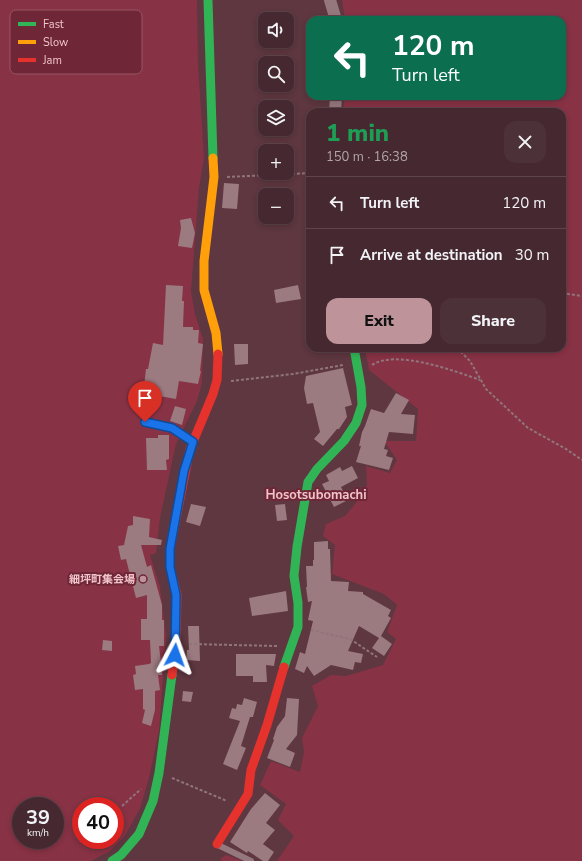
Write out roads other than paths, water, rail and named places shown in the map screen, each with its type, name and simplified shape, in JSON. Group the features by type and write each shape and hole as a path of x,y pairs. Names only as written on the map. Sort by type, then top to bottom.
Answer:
{"street":[{"path":"112,861 121,855 139,834 153,801 159,773 176,643 176,595 170,567 170,549 184,471 193,442 213,394 217,380 218,360 216,333 204,290 204,261 214,177 211,127 208,0"},
{"path":"330,0 335,16"},
{"path":"217,844 248,794 251,770 298,627 298,603 294,576 297,547 308,482 317,469 344,441 356,423 362,405 361,387 355,352"}],"lane":[{"path":"145,422 172,428 193,442"},
{"path":"217,844 251,861"}],"place":[{"name":"細坪町集会場","path":"143,579"}],"district":[{"name":"Hosotsubomachi","path":"316,494"}]}
